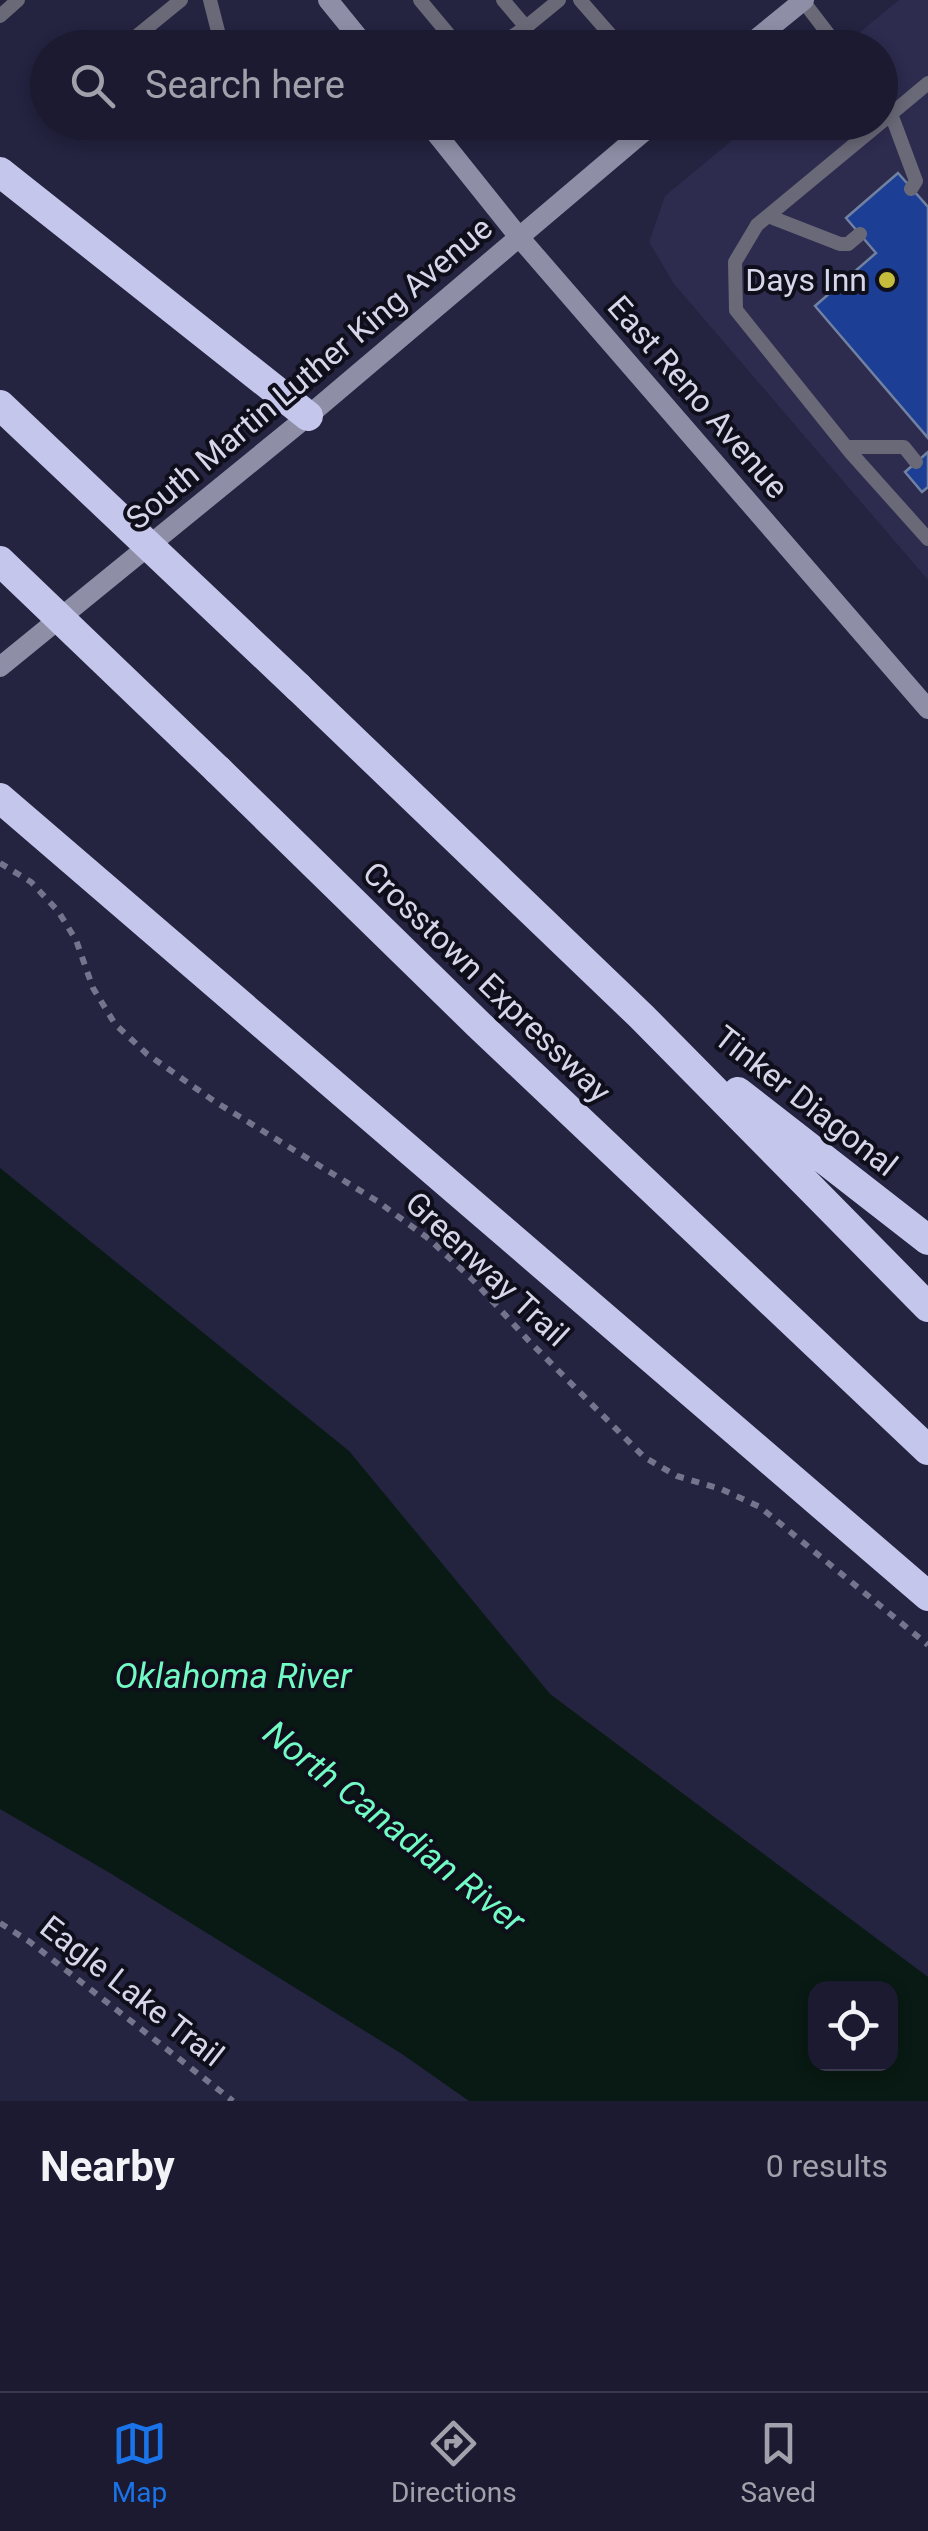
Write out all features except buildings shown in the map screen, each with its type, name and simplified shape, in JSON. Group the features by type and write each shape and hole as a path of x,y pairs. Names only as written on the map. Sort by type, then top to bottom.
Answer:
{"highway":[{"path":"0,172 308,416"},
{"path":"0,405 641,1016 928,1308"},
{"name":"Crosstown Expressway","path":"0,561 928,1450"},
{"path":"0,798 928,1596"},
{"name":"Tinker Diagonal","path":"641,1016 928,1240"}],"main road":[{"path":"328,0 352,30"},
{"path":"764,30 794,3"},
{"name":"East Reno Avenue","path":"441,140 519,237 928,709"},
{"name":"South Martin Luther King Avenue","path":"0,666 308,416 634,140"}],"lane":[{"path":"0,16 18,0"},
{"path":"144,30 181,0"},
{"path":"210,0 218,30"},
{"path":"420,0 445,30"},
{"path":"503,0 526,27"},
{"path":"522,30 559,0"},
{"path":"580,0 606,30"},
{"path":"794,3 820,30"},
{"path":"898,108 928,84"},
{"path":"898,133 916,181 911,189"},
{"path":"860,140 757,225 735,262 736,310 928,539"},
{"path":"768,216 840,244 848,244 860,234"},
{"path":"847,446 904,447 916,462"}],"path":[{"name":"Greenway Trail","path":"0,863 32,882 58,911 76,940 92,988 115,1024 147,1054 214,1102 377,1200 429,1239 644,1457 677,1476 721,1489 760,1508 928,1645"},
{"name":"Eagle Lake Trail","path":"0,1923 30,1942 233,2101"}],"shaded area":[{"path":"899,0 928,0 928,580 674,284 649,242 665,196 733,140 898,140 898,30 863,30"}],"water":[{"name":"Oklahoma River","path":"0,1168 349,1451 550,1694 928,1977 928,2101 469,2101 402,2054 0,1809"}],"place":[{"name":"Days Inn","path":"887,280"}],"water label":[{"name":"North Canadian River","path":"394,1827"}]}
